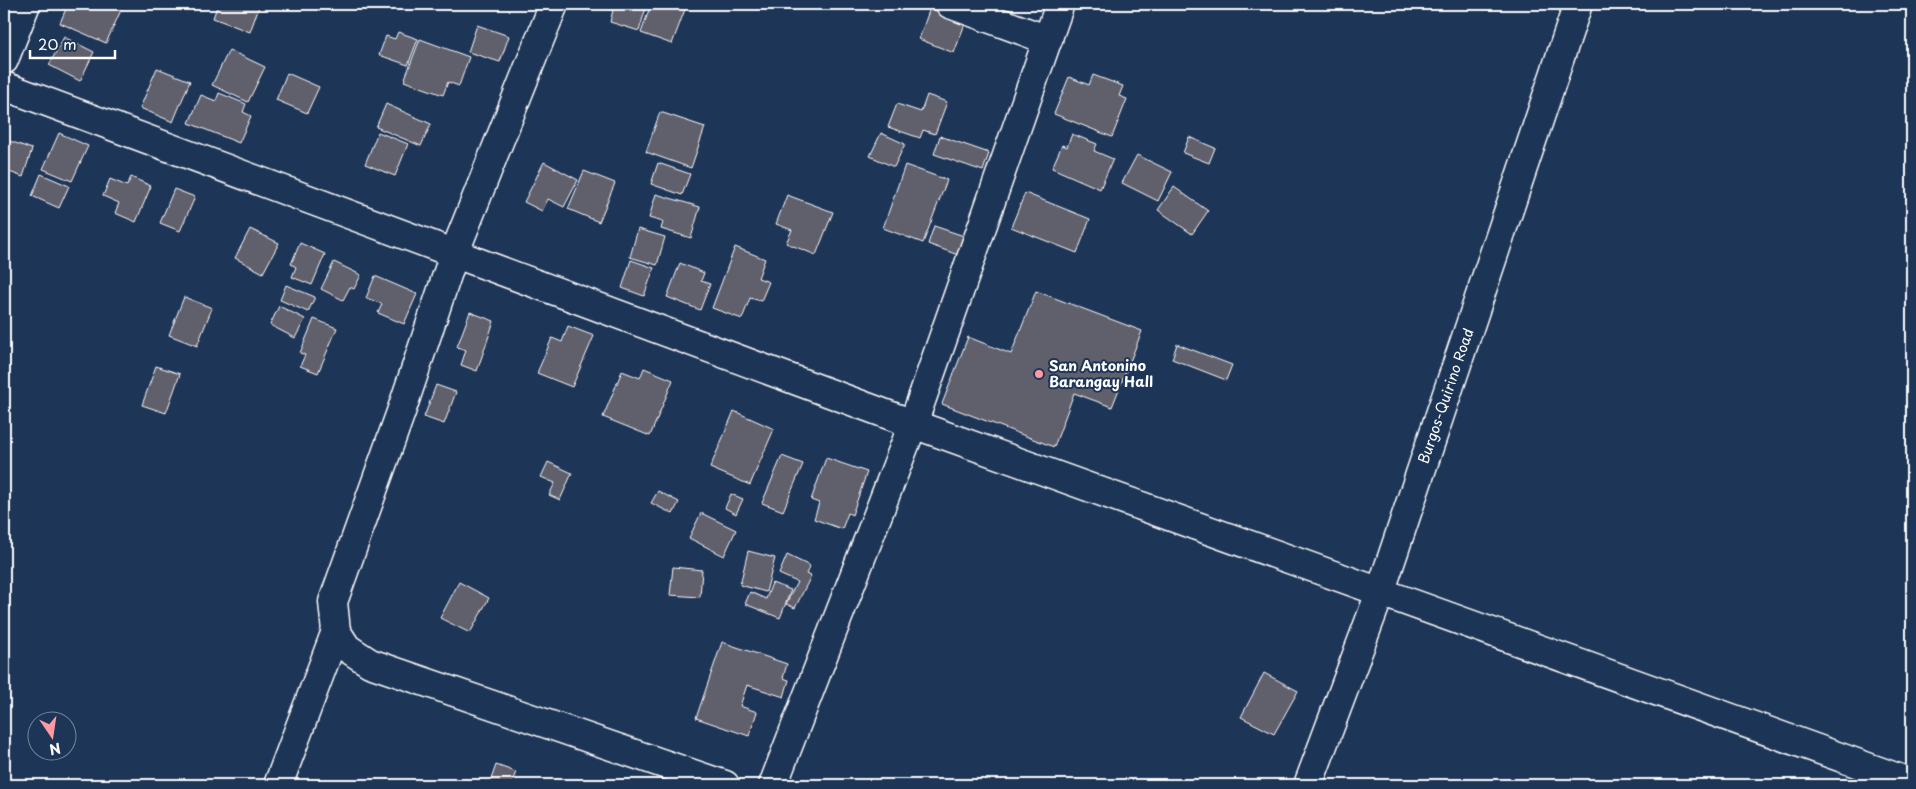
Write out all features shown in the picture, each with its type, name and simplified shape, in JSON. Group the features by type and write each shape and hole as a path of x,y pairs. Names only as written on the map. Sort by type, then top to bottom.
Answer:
{"street":[{"path":"4,60 26,4"},
{"path":"278,785 336,631 333,602 401,412 454,254 554,4"},
{"path":"950,4 1048,40"},
{"path":"773,785 912,424 1060,4"},
{"name":"Burgos-Quirino Road","path":"1308,785 1380,593 1578,4"},
{"path":"4,86 912,424 1912,783"},
{"path":"336,631 347,648 370,663 725,785"}],"building":[{"path":"68,4 114,4 122,8 106,43 60,23"},
{"path":"218,4 260,4 250,32 213,18"},
{"path":"606,4 647,4 639,31 610,22 613,10 605,8"},
{"path":"651,4 687,4 672,44 641,33"},
{"path":"930,8 966,21 954,53 919,39"},
{"path":"477,25 509,36 500,62 468,52"},
{"path":"398,32 418,39 408,65 379,55 386,36 395,39"},
{"path":"64,37 94,52 80,81 49,65"},
{"path":"420,39 469,57 459,86 448,82 443,95 404,81"},
{"path":"229,50 265,67 248,102 212,85"},
{"path":"157,68 190,81 173,122 140,108"},
{"path":"287,73 319,87 307,113 276,100"},
{"path":"1093,75 1123,86 1119,96 1127,99 1112,137 1054,114 1069,77 1089,85"},
{"path":"219,93 246,104 243,112 251,116 239,143 189,123 201,95 216,101"},
{"path":"927,95 947,102 935,134 923,130 920,138 888,127 897,104 921,112"},
{"path":"386,104 431,124 421,146 376,127"},
{"path":"660,112 705,127 691,168 646,152"},
{"path":"378,132 408,144 395,176 365,164"},
{"path":"59,133 88,146 72,181 43,169"},
{"path":"881,133 905,144 894,167 870,156"},
{"path":"1072,134 1097,144 1094,151 1113,159 1100,189 1052,168 1062,145 1067,147"},
{"path":"940,136 989,153 983,171 934,154"},
{"path":"1189,137 1215,148 1209,163 1183,153"},
{"path":"7,140 32,149 23,177 4,170 4,149"},
{"path":"1137,155 1172,172 1158,201 1122,183"},
{"path":"544,162 578,180 564,207 548,199 542,211 524,202"},
{"path":"658,163 690,174 682,195 651,184"},
{"path":"905,165 947,180 923,243 883,228"},
{"path":"584,171 615,183 599,222 568,209"},
{"path":"41,174 69,186 59,208 32,196"},
{"path":"131,177 151,186 136,222 115,213 119,203 103,196 110,179 127,186"},
{"path":"1174,187 1208,211 1192,234 1158,210"},
{"path":"174,189 195,197 180,231 160,223"},
{"path":"1025,193 1090,219 1077,253 1011,227"},
{"path":"656,194 700,207 691,238 661,229 663,222 649,218"},
{"path":"787,195 833,212 816,255 786,243 792,230 776,224"},
{"path":"934,226 964,236 958,255 928,244"},
{"path":"250,229 279,243 263,273 235,258"},
{"path":"638,229 665,237 657,265 630,257"},
{"path":"300,243 325,254 312,285 292,277 296,267 291,264"},
{"path":"735,247 765,259 758,278 769,282 761,301 750,298 742,319 712,308"},
{"path":"631,260 654,268 644,296 622,288"},
{"path":"334,262 361,275 354,289 350,287 343,300 321,289"},
{"path":"680,263 704,273 701,281 710,284 700,310 667,297"},
{"path":"375,276 417,294 404,324 378,313 382,304 366,298"},
{"path":"286,285 315,297 308,312 280,300"},
{"name":"San Antonino Barangay Hall","path":"1036,291 1142,331 1112,407 1074,393 1054,447 942,404 968,337 1011,354"},
{"path":"184,297 212,308 197,346 169,335"},
{"path":"279,306 305,319 295,338 270,325"},
{"path":"470,312 494,321 477,371 461,365 466,350 457,347"},
{"path":"314,319 337,328 318,373 300,366 305,355 300,353"},
{"path":"568,326 594,336 572,387 537,373 552,338 562,342"},
{"path":"1177,344 1232,365 1226,380 1172,359"},
{"path":"156,366 180,374 166,413 142,405"},
{"path":"644,368 673,380 650,436 603,417 622,371 640,378"},
{"path":"436,385 456,392 444,424 424,417"},
{"path":"734,411 774,429 750,485 710,468"},
{"path":"782,456 803,464 783,511 762,503"},
{"path":"826,458 867,472 852,515 848,513 842,529 814,519 819,503 811,500"},
{"path":"548,462 572,473 560,500 549,495 555,483 541,477"},
{"path":"658,491 679,502 673,514 651,503"},
{"path":"731,494 743,499 736,514 725,508"},
{"path":"701,513 736,530 724,556 689,538"},
{"path":"748,551 775,558 766,592 740,585"},
{"path":"787,555 810,566 806,574 811,576 795,608 786,604 797,582 779,574"},
{"path":"673,567 702,570 700,597 670,595"},
{"path":"459,582 489,598 470,633 440,618"},
{"path":"772,583 791,590 780,618 745,604 750,592 766,599"},
{"path":"722,642 787,664 783,678 789,680 784,697 747,685 740,706 757,712 749,736 696,718"},
{"path":"1264,673 1298,691 1274,734 1241,717"},
{"path":"496,765 516,772 511,785 489,785"}],"place":[{"name":"San Antonino Barangay Hall","path":"1039,374"}]}
